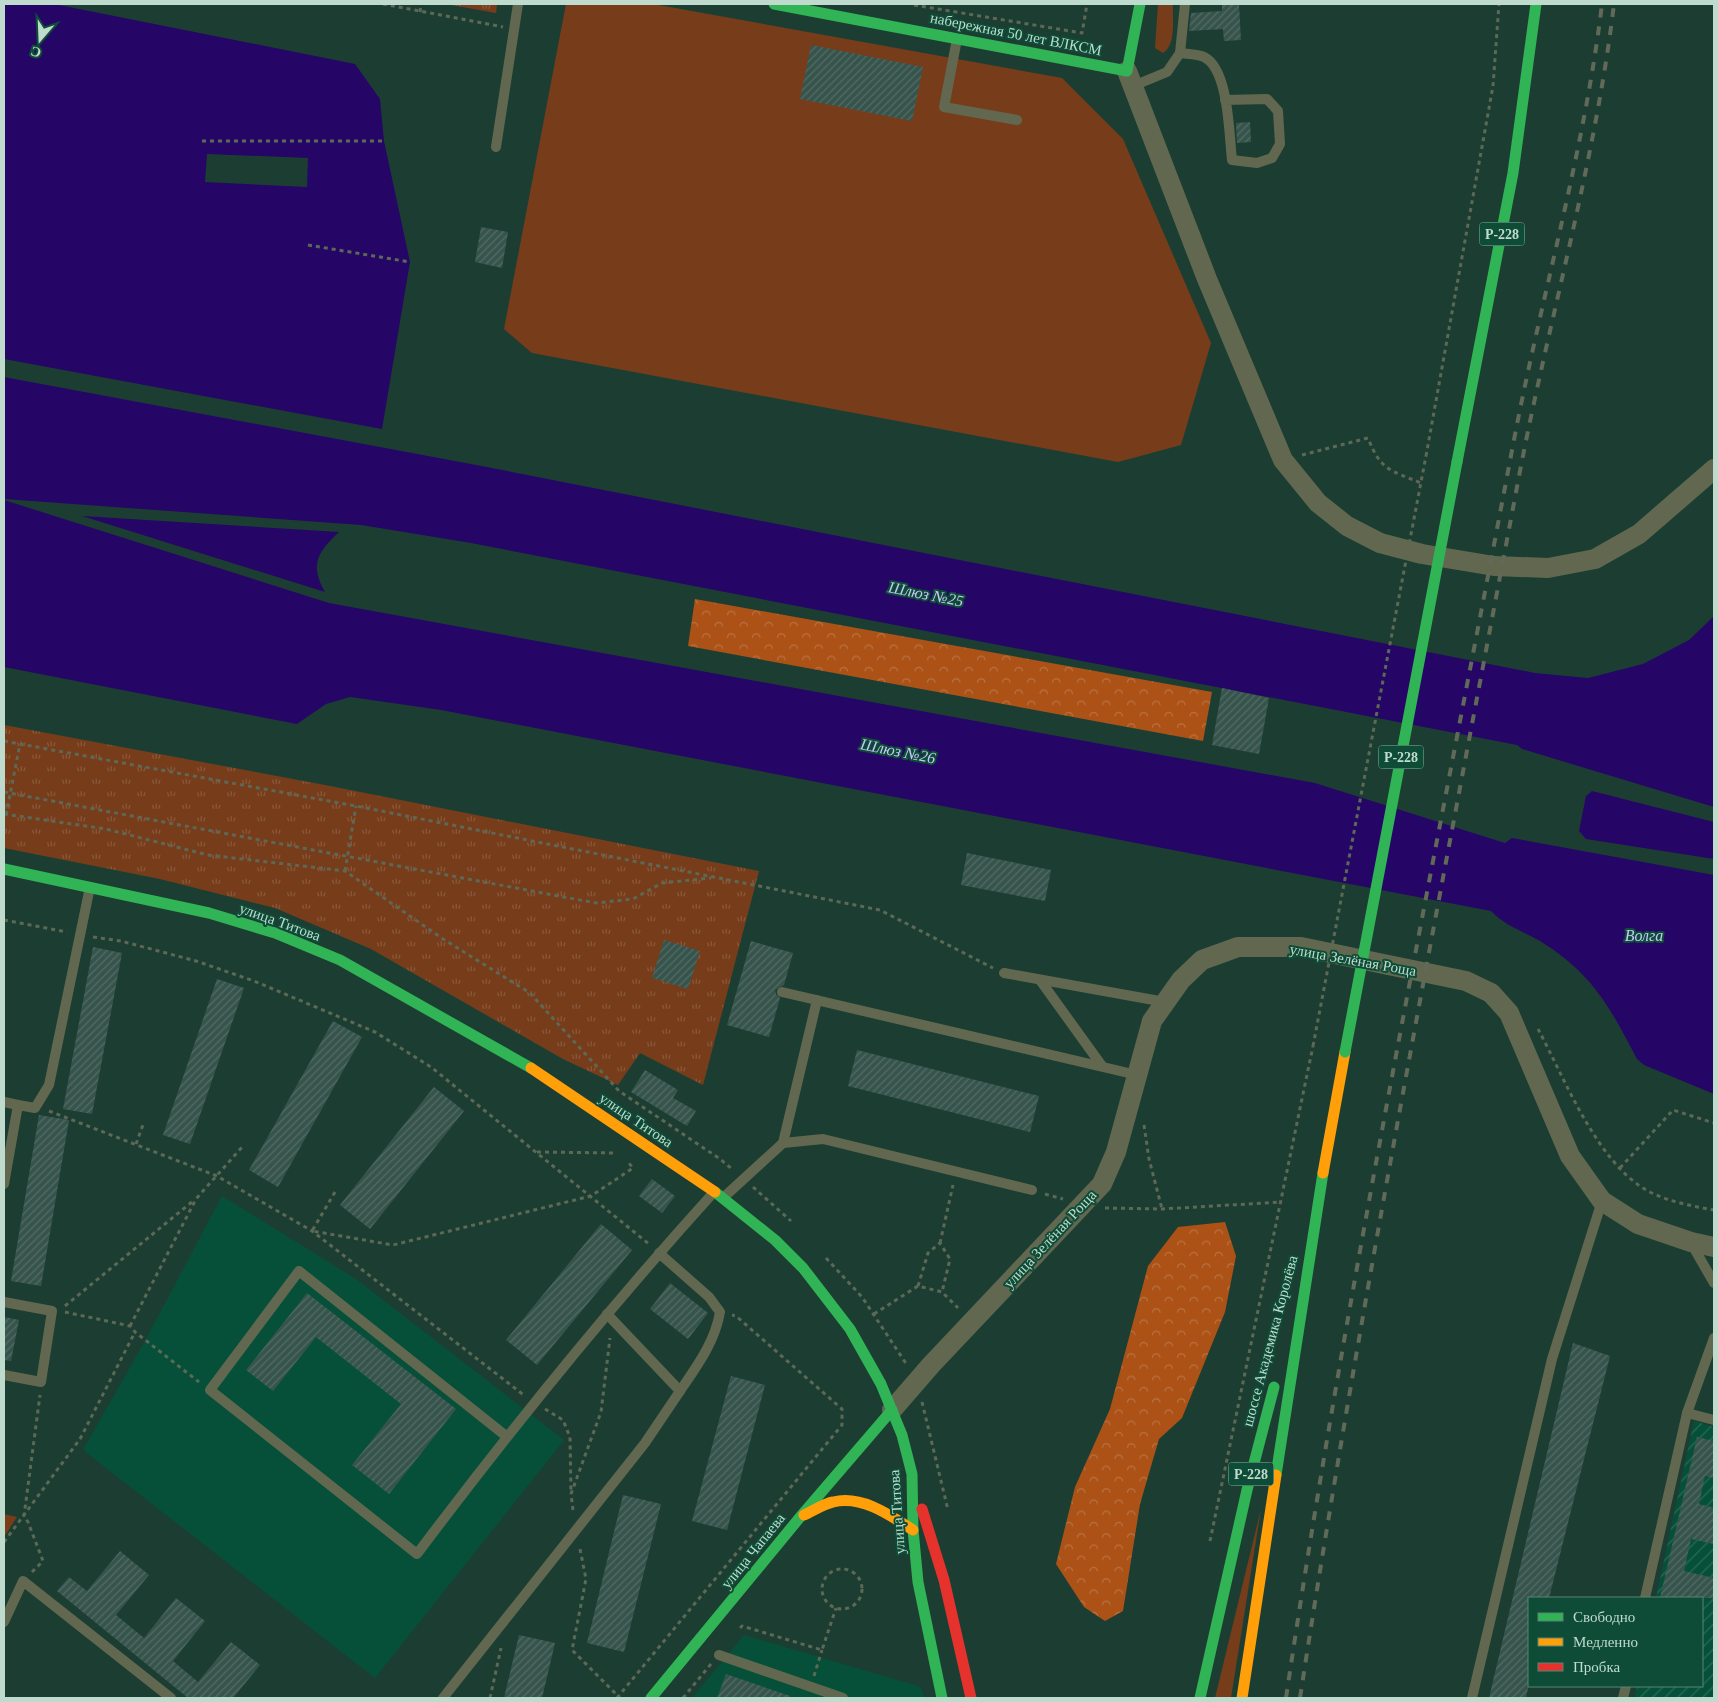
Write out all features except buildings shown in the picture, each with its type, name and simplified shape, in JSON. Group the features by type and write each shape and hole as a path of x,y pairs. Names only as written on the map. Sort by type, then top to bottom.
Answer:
{"main road":[{"name":"набережная 50 лет ВЛКСМ","path":"774,4 957,38 1130,78"},
{"path":"1130,78 1140,4"},
{"name":"Р-228","path":"1309,1252 1345,1052 1513,173 1536,4"},
{"name":"улица Титова","path":"4,869 228,919 275,933 340,960 520,1061 719,1194 775,1240 803,1268 830,1301 867,1356 902,1435 912,1474 913,1530 918,1582 942,1698"},
{"name":"шоссе Академика Королёва","path":"1284,1347 1309,1252"},
{"name":"шоссе Академика Королёва","path":"1242,1698 1309,1252"},
{"name":"шоссе Академика Королёва","path":"1200,1698 1247,1490 1277,1376"},
{"path":"801,1516 892,1410"},
{"path":"912,1474 944,1580 971,1698"},
{"name":"улица Чапаева","path":"651,1698 801,1516 834,1502 860,1503 881,1510 913,1530"}],"street":[{"path":"1130,78 1207,279 1283,460 1318,503 1347,526 1380,542 1422,554 1494,566 1548,568 1595,559 1639,534 1714,469"},
{"name":"улица Зелёная Роща","path":"892,1410 931,1365 1102,1184 1112,1160 1152,1021 1181,980 1202,960 1238,947 1301,947 1466,981 1491,993 1509,1013 1570,1156 1602,1201 1638,1224 1691,1242 1714,1247"}],"lane":[{"path":"496,147 516,29 518,4"},
{"path":"1130,78 1167,72 1180,53 1185,4"},
{"path":"957,38 944,107 1017,120"},
{"path":"1180,53 1204,57 1217,68 1225,100 1232,160 1257,163 1272,158 1280,144 1278,111 1267,99 1225,100"},
{"path":"4,1102 35,1108 49,1085 90,887"},
{"path":"1004,973 1165,1002"},
{"path":"1040,980 1102,1066"},
{"path":"782,992 1137,1074"},
{"path":"783,1144 817,1000"},
{"path":"4,1184 18,1105"},
{"path":"506,1436 299,1271 210,1390 417,1554 506,1436 659,1253 719,1194 783,1144 823,1139 1032,1190"},
{"path":"1472,1698 1552,1359 1602,1201"},
{"path":"1691,1242 1714,1283"},
{"path":"443,1698 645,1444 706,1353 717,1327 720,1312 708,1297 659,1253"},
{"path":"4,1302 52,1311 41,1382 4,1375"},
{"path":"607,1314 680,1391"},
{"path":"1646,1597 1687,1413 1714,1338"},
{"path":"1687,1413 1714,1420"},
{"path":"4,1622 23,1581 172,1698"},
{"path":"719,1655 843,1698"}],"path":[{"path":"383,4 516,29"},
{"path":"420,4 420,12"},
{"path":"913,5 1082,33 1087,4"},
{"path":"1210,1542 1282,1202 1421,483 1493,86 1499,4"},
{"path":"202,141 384,141"},
{"path":"308,245 410,262"},
{"path":"1283,460 1368,438 1379,462 1421,483"},
{"path":"4,741 356,806 880,910 1004,973"},
{"path":"20,744 5,815 106,830 208,855 345,871 443,939 530,993"},
{"path":"4,792 596,903 633,899 662,883 716,878"},
{"path":"345,871 356,806"},
{"path":"4,920 121,941 196,962 254,981 375,1032 432,1067 659,1253"},
{"path":"1329,945 1339,946"},
{"path":"1534,1021 1598,1142 1620,1168 1648,1191 1678,1203 1714,1210"},
{"path":"35,1108 136,1144 217,1176 312,1231 534,1402 563,1420 570,1437 571,1494"},
{"path":"1620,1168 1673,1110 1714,1123"},
{"path":"136,1144 144,1122"},
{"path":"1144,1122 1149,1159 1162,1210"},
{"path":"210,1390 135,1332 130,1326 59,1311 196,1199 242,1147"},
{"path":"537,1152 620,1152"},
{"path":"312,1231 393,1245 591,1196 633,1168 627,1160"},
{"path":"874,1314 918,1286 928,1253 940,1243 956,1171"},
{"path":"1032,1190 1082,1206 1098,1208 1162,1210 1282,1202"},
{"path":"312,1231 335,1192"},
{"path":"130,1326 196,1199"},
{"path":"940,1243 950,1259 942,1292"},
{"path":"918,1286 942,1292 959,1309"},
{"path":"618,1698 842,1425 842,1409 736,1316 720,1312"},
{"path":"4,1542 80,1439 135,1332"},
{"path":"23,1581 43,1561 24,1516 41,1382"},
{"path":"842,1568 854,1572 861,1582 861,1595 854,1605 842,1609 836,1608 826,1601 822,1589 823,1583 830,1572 842,1568"},
{"path":"810,1687 836,1608"},
{"path":"490,1698 509,1614"},
{"path":"683,1698 742,1626 822,1650"}],"shaded area":[{"path":"222,1196 356,1279 564,1440 375,1678 83,1450 146,1339"},
{"path":"1694,1421 1714,1427 1714,1698 1635,1698 1637,1687 1703,1687 1703,1597 1656,1597"},
{"path":"744,1635 921,1687 924,1698 692,1698"}],"green space":[{"path":"446,4 497,4 496,13"},
{"path":"566,4 653,4 1062,78 1123,139 1211,343 1181,445 1118,462 532,353 504,329"},
{"path":"1158,4 1173,4 1172,37 1170,44 1163,53 1155,48"},
{"path":"695,599 1212,692 1203,741 688,646"},
{"path":"4,725 325,785 759,871 703,1085 640,1053 618,1085 563,1059 371,949 275,908 160,879 4,848"},
{"path":"1225,1222 1236,1256 1225,1312 1182,1418 1159,1439 1140,1504 1123,1611 1105,1621 1084,1607 1056,1564 1075,1487 1110,1409 1148,1266 1178,1227"},
{"path":"1261,1509 1231,1698 1215,1698"},
{"path":"4,1514 17,1517 4,1537"}],"water":[{"path":"4,4 54,4 355,64 380,99 384,141 410,262 382,429 4,359"},
{"name":"Шлюз №25","path":"4,377 487,467 1535,673 1588,678 1643,664 1689,640 1714,616 1714,807 1522,749 1517,745 471,543 361,525 4,499"},
{"path":"4,500 329,603 1315,783 1505,843 1512,838 1714,875 1714,1094 1644,1065 1637,1059 1608,1007 1587,979 1558,953 1508,924 1491,911 441,710 350,697 326,704 297,724 4,667"},
{"path":"82,516 339,532 321,552 318,559 317,574 325,592"},
{"path":"1592,791 1714,822 1714,859 1586,839 1579,831 1586,796"}],"pier":[{"path":"207,154 308,158 307,187 205,182"}],"railway":[{"path":"1286,1698 1310,1541 1393,1071 1513,445 1584,115 1602,4"},
{"path":"1300,1698 1350,1390 1433,930 1520,471 1596,122 1614,4"}],"traffic: fast":[{"path":"774,4 1127,71 1140,4"},
{"path":"1457,462 1513,173 1536,4"},
{"path":"1345,1052 1457,462"},
{"path":"4,869 209,913 275,933 340,960 531,1068"},
{"path":"1276,1475 1323,1173"},
{"path":"715,1192 775,1240 803,1268 850,1329 881,1384 902,1435 912,1474 913,1530 918,1582 942,1698"},
{"path":"1200,1698 1247,1490 1274,1387"},
{"path":"651,1698 801,1516 892,1410"}],"traffic: slow":[{"path":"1323,1173 1345,1052"},
{"path":"531,1068 715,1192"},
{"path":"1242,1698 1276,1475"},
{"path":"804,1515 829,1503 854,1501 875,1508 913,1530"}],"traffic: jam":[{"path":"922,1509 944,1580 971,1698"}],"water label":[{"name":"Шлюз №26","path":"898,751"},
{"name":"Волга","path":"1644,935"}]}
